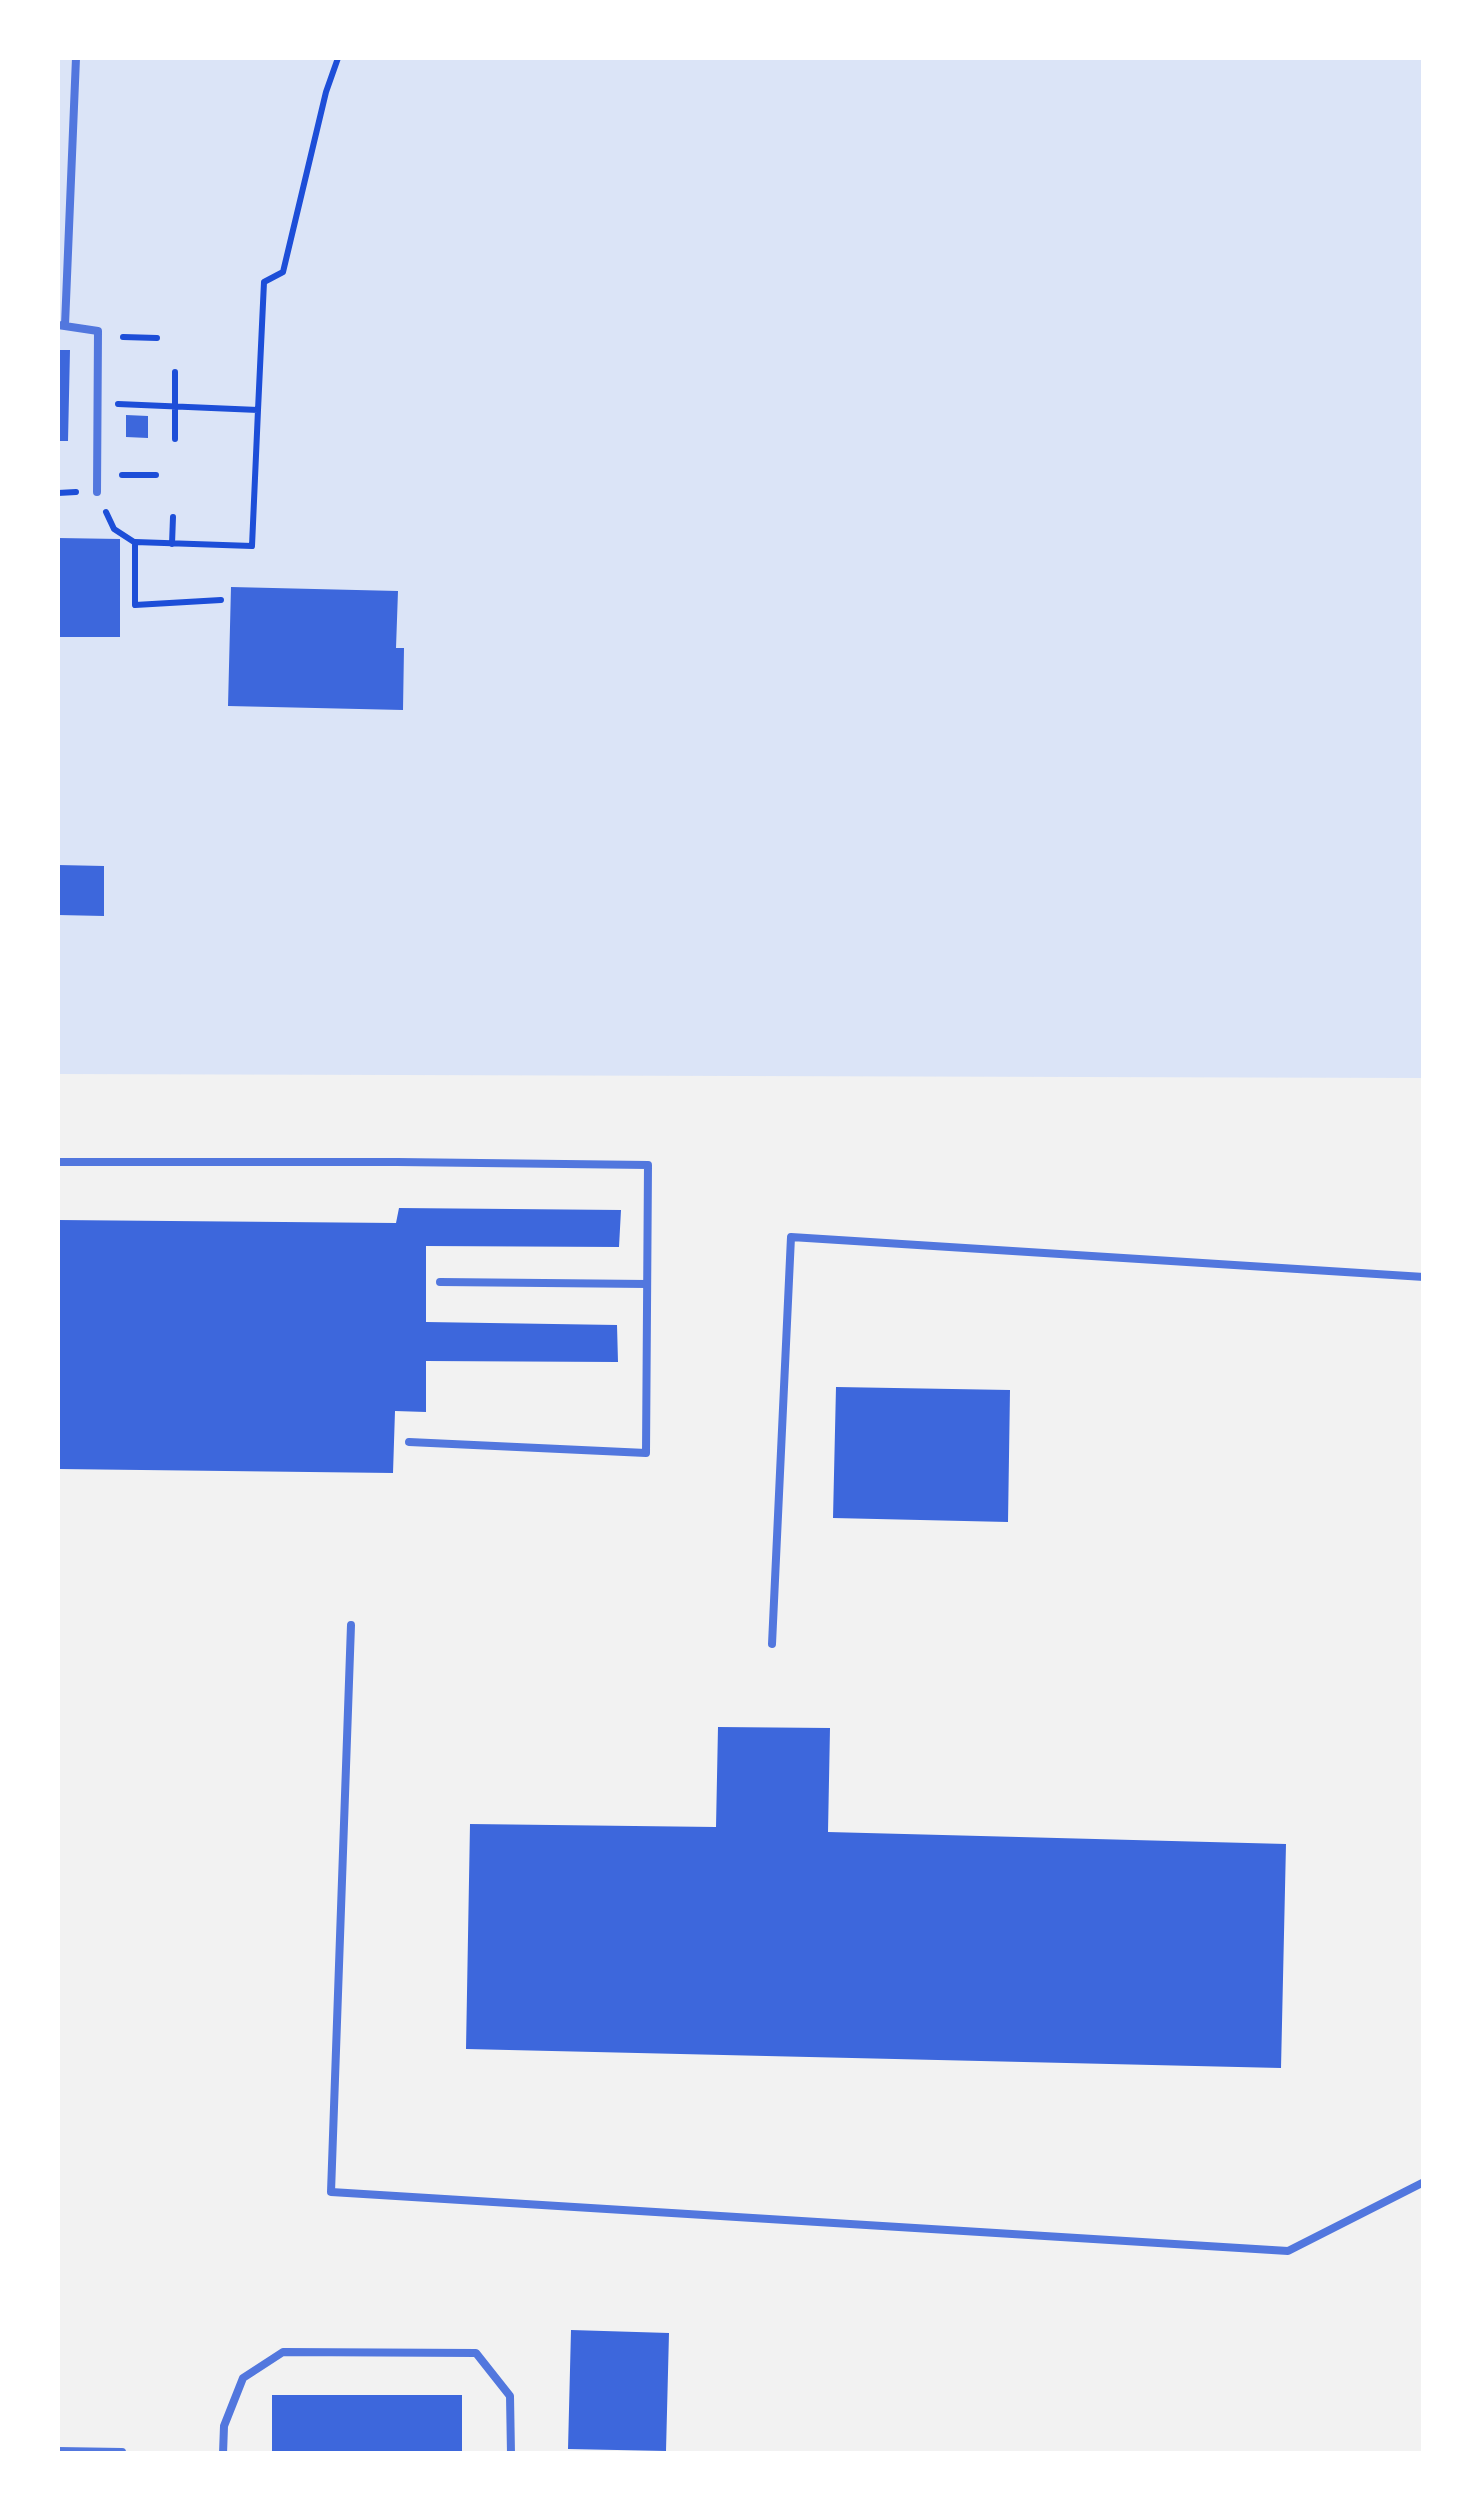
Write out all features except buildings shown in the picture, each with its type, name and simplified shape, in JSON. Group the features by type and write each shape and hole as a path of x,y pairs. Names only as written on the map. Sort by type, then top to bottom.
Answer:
{"lane":[{"path":"76,58 61,325 98,331 97,492"},
{"path":"58,1162 648,1164 646,1453 409,1442"},
{"path":"772,1644 791,1238 1424,1277"},
{"path":"440,1282 648,1284"},
{"path":"350,1624 332,2192 1288,2252 1424,2182"},
{"path":"223,2454 224,2426 244,2378 283,2352 476,2353 510,2396 511,2454"},
{"path":"58,2452 122,2452"}],"path":[{"path":"97,492 114,528 135,542 252,546 264,282 283,272 326,92 338,58"},
{"path":"98,336 156,338"},
{"path":"174,439 175,372"},
{"path":"97,403 258,410"},
{"path":"97,475 156,475"},
{"path":"172,517 172,544"},
{"path":"135,542 135,605 220,600"}],"shaded area":[{"path":"58,58 1423,58 1423,1078 58,1074"}]}
